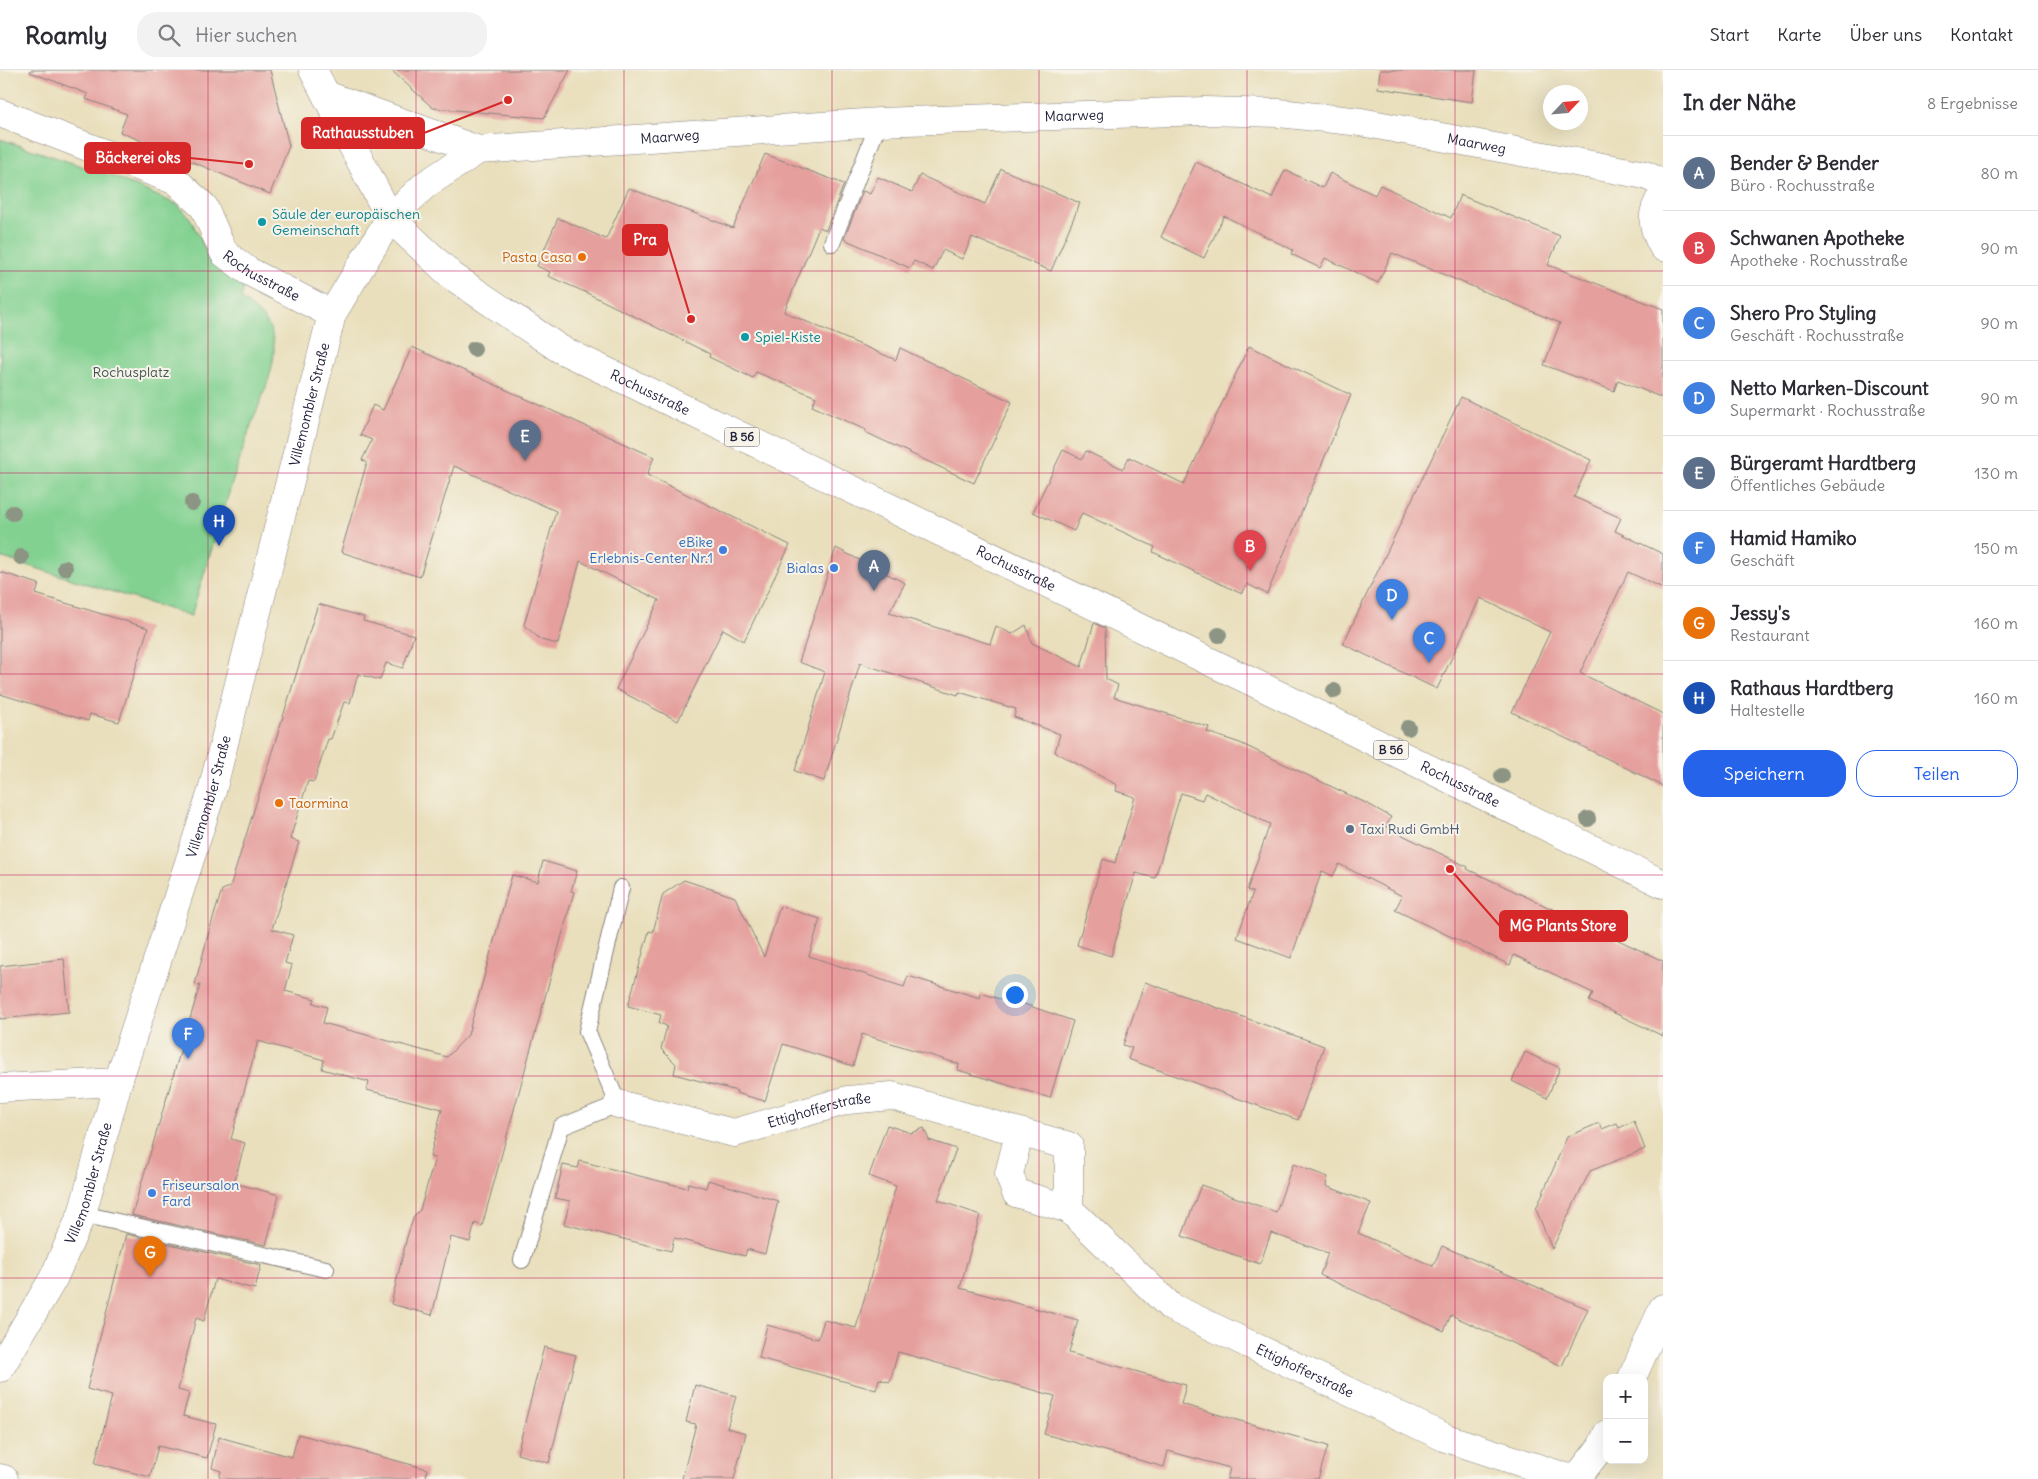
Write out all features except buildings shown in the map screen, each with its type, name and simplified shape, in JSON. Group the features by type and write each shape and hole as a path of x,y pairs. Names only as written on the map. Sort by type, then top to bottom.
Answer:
{"street":[{"name":"B 56","path":"313,70 390,218"},
{"name":"Maarweg","path":"326,95 478,150 878,122 1205,111 1279,113 1361,122 1645,174 1663,183"},
{"name":"Rochusstraße","path":"0,113 176,181 204,207 224,253 248,271 332,314"},
{"name":"Maarweg","path":"390,218 425,185 478,150"},
{"path":"1663,194 1656,204 1653,228 1663,247"},
{"name":"Villemombler Straße","path":"0,1368 53,1279 82,1214 118,1082 212,791 332,314 390,218"},
{"name":"Rochusstraße","path":"390,218 452,276 560,349 1271,690 1663,884"},
{"path":"0,1088 118,1082"},
{"name":"Ettighofferstraße","path":"618,1104 734,1133 848,1100 892,1096 1019,1134 1069,1146 1069,1209"},
{"name":"Ettighofferstraße","path":"1019,1134 1008,1174 1016,1193 1069,1209 1170,1307 1446,1438 1572,1479"},
{"path":"1634,1374 1663,1308"},
{"path":"1576,1479 1603,1443"},
{"path":"0,1478 4,1479"}],"lane":[{"path":"832,242 878,122"},
{"path":"522,1260 561,1128 618,1104 587,1032 621,888"},
{"path":"82,1214 326,1269"}],"green space":[{"name":"Rochusplatz","path":"0,139 115,177 178,205 190,218 207,253 219,269 244,285 241,299 264,319 271,331 274,347 271,369 264,393 250,427 191,616 0,557"}],"place":[{"name":"Rathausstuben","path":"508,100"},
{"name":"Bäckerei oks","path":"249,164"},
{"name":"Säule der europäischen Gemeinschaft","path":"262,222"},
{"name":"Pasta Casa","path":"582,257"},
{"name":"Pra","path":"691,319"},
{"name":"Spiel-Kiste","path":"745,337"},
{"name":"Bürgeramt Hardtberg","path":"525,461"},
{"name":"Rathaus Hardtberg","path":"219,546"},
{"name":"eBike Erlebnis-Center Nr.1","path":"723,550"},
{"name":"Bialas","path":"834,568"},
{"name":"Schwanen Apotheke","path":"1250,571"},
{"name":"Bender & Bender","path":"874,591"},
{"name":"Netto Marken-Discount","path":"1392,620"},
{"name":"Shero Pro Styling","path":"1429,663"},
{"name":"Taormina","path":"279,803"},
{"name":"Taxi Rudi GmbH","path":"1350,829"},
{"name":"MG Plants Store","path":"1450,869"},
{"name":"Hamid Hamiko","path":"188,1059"},
{"name":"Friseursalon Fard","path":"152,1193"},
{"name":"Jessy's","path":"150,1277"}]}
